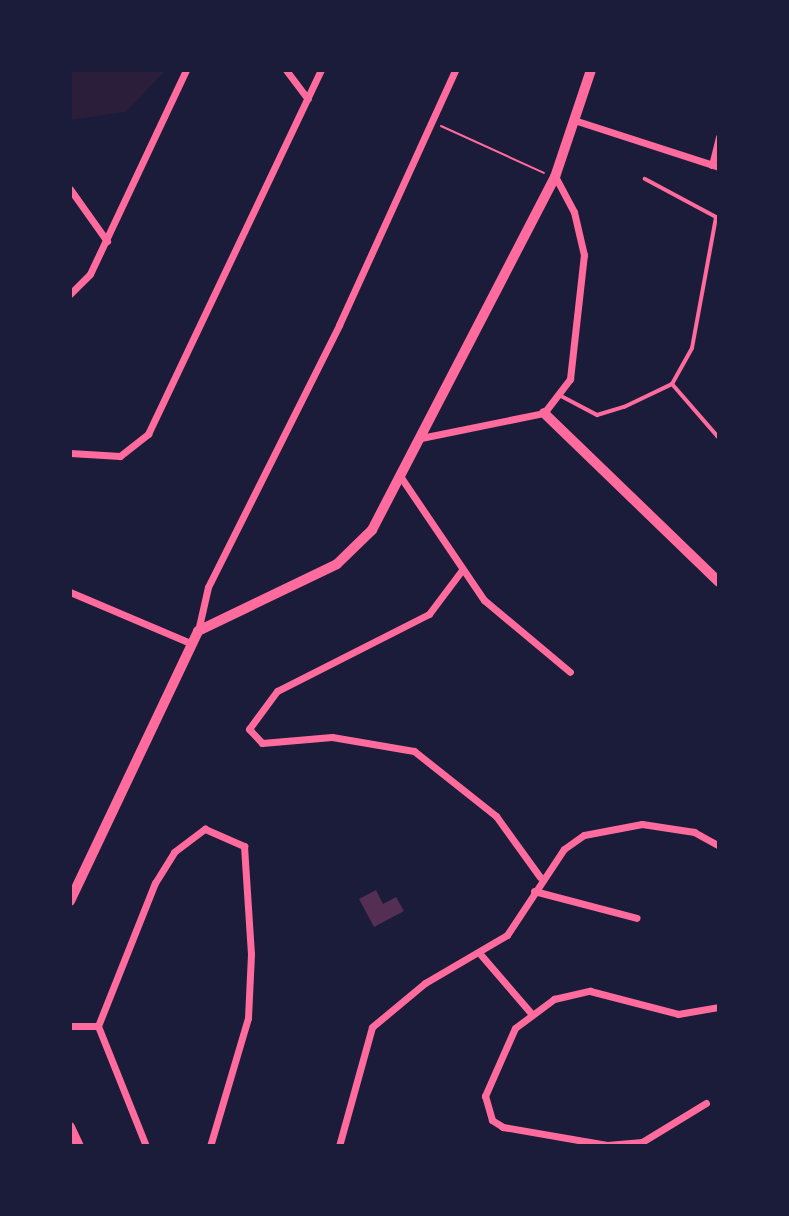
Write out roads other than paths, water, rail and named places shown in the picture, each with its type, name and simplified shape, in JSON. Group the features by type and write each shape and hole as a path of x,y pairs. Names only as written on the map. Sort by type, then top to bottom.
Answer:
{"main road":[{"path":"70,901 198,631 337,564 372,530 555,177 577,121 591,70"},
{"path":"544,413 715,578"},
{"path":"70,1127 79,1146"}],"street":[{"path":"70,294 107,241 186,70"},
{"path":"286,70 308,99"},
{"path":"70,453 120,456 148,434 321,70"},
{"path":"198,631 208,587 339,325 453,71"},
{"path":"577,121 716,166 719,137"},
{"path":"421,438 544,413 561,396 575,361 585,281 580,229 555,177"},
{"path":"70,189 107,241"},
{"path":"400,476 462,570 521,637 570,672"},
{"path":"715,578 719,565"},
{"path":"462,570 429,614 277,691 249,729 262,743 332,737 414,751 496,816 540,877"},
{"path":"70,592 190,643"},
{"path":"339,1146 372,1027 425,983 481,955 507,935 540,877 584,835 611,826 669,827 719,846"},
{"path":"146,1146 98,1026 135,924 174,852 205,829 229,835 244,846 249,866 248,1018 210,1146"},
{"path":"534,891 637,918"},
{"path":"481,955 530,1012"},
{"path":"706,1103 642,1142 607,1145 525,1134 492,1120 485,1096 495,1061 530,1012 590,991 678,1014 719,1007"},
{"path":"70,1026 98,1026"}],"lane":[{"path":"561,396 597,415 672,384 692,348 716,217 645,179"},
{"path":"672,384 719,438"}]}
